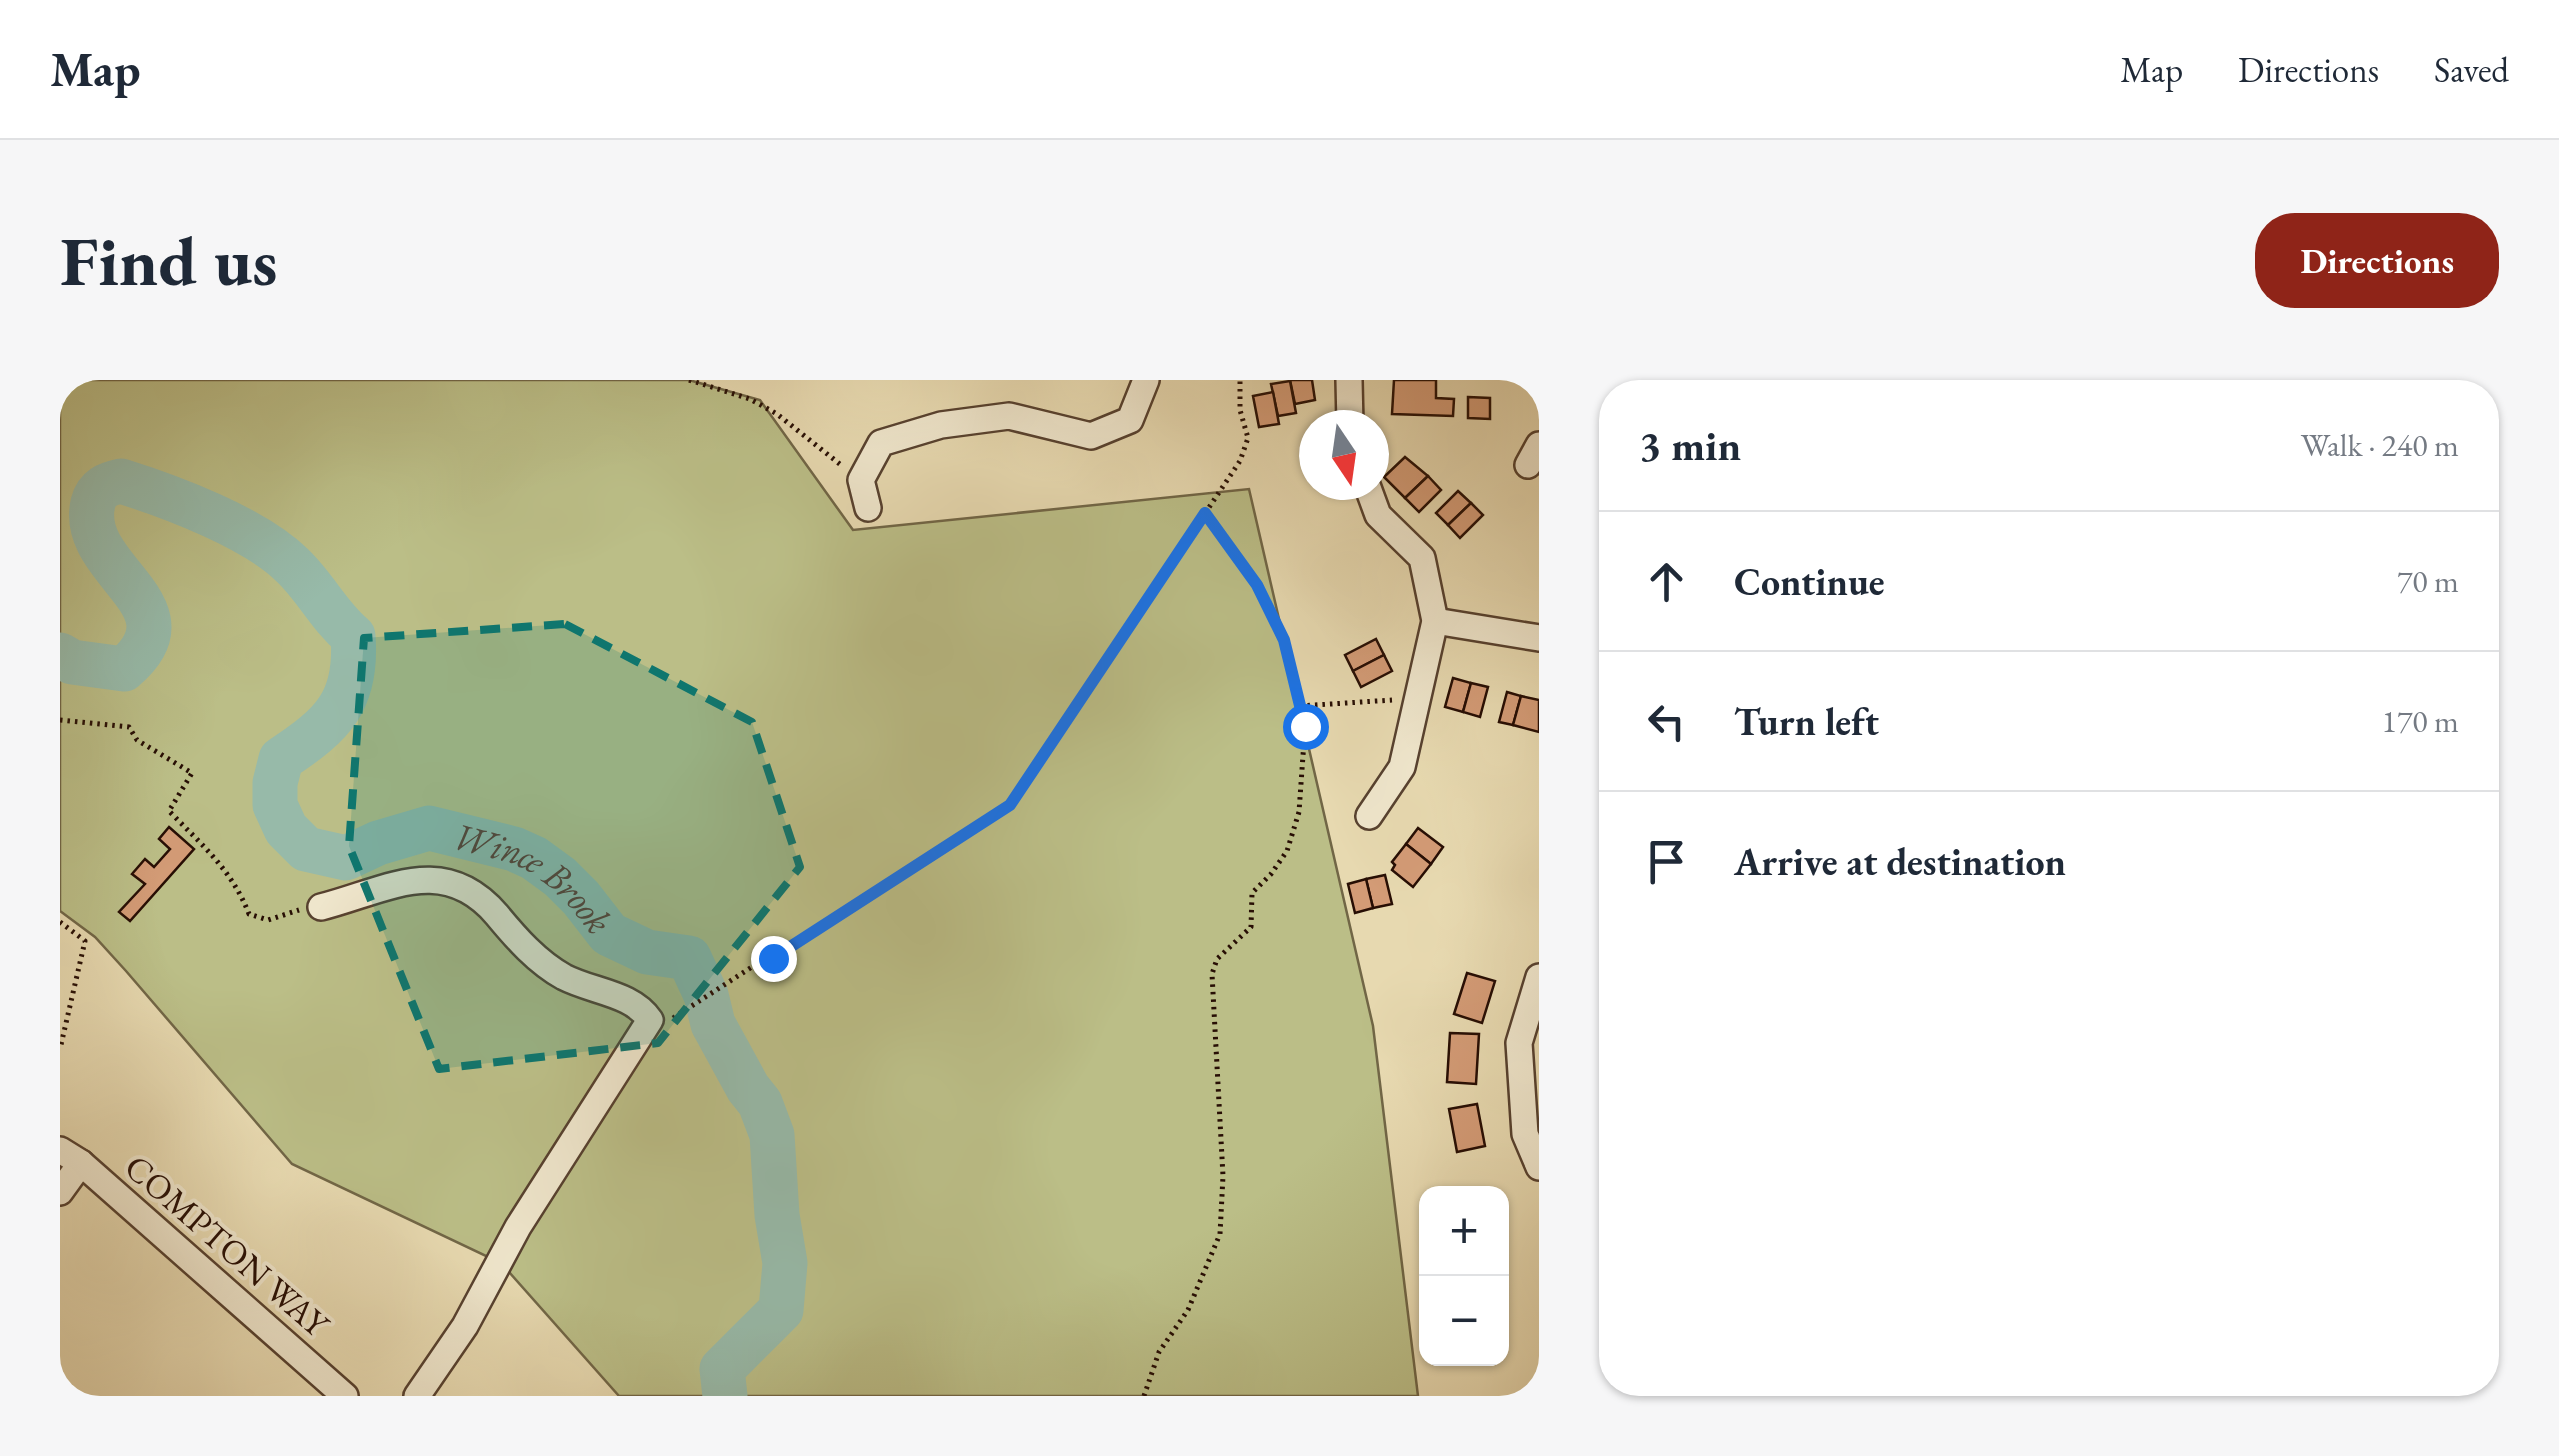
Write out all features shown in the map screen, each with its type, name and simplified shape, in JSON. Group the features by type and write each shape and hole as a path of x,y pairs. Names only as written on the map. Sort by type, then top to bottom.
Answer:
{"street":[{"path":"868,508 861,480 881,442 941,425 1009,416 1091,436 1130,420 1146,380"},
{"path":"1350,380 1350,410"},
{"path":"1368,816 1402,767 1435,621 1422,558 1378,515 1372,500"},
{"path":"1435,621 1539,638"},
{"path":"321,907 401,881 456,884 474,892 514,937 551,968 640,1006 650,1020 518,1228 465,1326 418,1396"},
{"path":"1539,978 1520,1043 1526,1134 1539,1166"},
{"path":"60,1192 70,1156"},
{"name":"COMPTON WAY","path":"70,1156 345,1396"}],"path":[{"path":"688,380 750,399 777,414 861,480"},
{"path":"691,1007 1010,805 1240,462 1248,438 1240,410 1240,380"},
{"path":"1144,1396 1158,1352 1188,1310 1220,1234 1223,1176 1212,974 1217,959 1251,926 1252,893 1288,851 1300,812 1305,726 1284,640 1257,585 1205,513"},
{"path":"1300,706 1418,698"},
{"path":"60,720 129,727 138,740 192,773 169,811 220,862 240,890 249,914 268,920 321,907"},
{"path":"60,922 86,941 60,1049"}],"highlighted area":[{"path":"565,624 752,722 800,867 658,1043 439,1069 349,846 364,638"}],"green space":[{"path":"60,380 689,380 760,400 853,530 1249,489 1373,1026 1418,1396 619,1396 501,1263 292,1164 95,937 60,911"}],"building":[{"path":"1290,380 1312,380 1315,400 1295,404"},
{"path":"1394,380 1436,380 1436,398 1454,399 1453,416 1392,414"},
{"path":"1290,381 1296,413 1278,416 1271,384"},
{"path":"1273,392 1279,424 1259,427 1253,396"},
{"path":"1468,397 1490,398 1490,419 1468,418"},
{"path":"1405,457 1428,476 1405,498 1389,482 1389,472"},
{"path":"1428,476 1441,490 1419,512 1405,498"},
{"path":"1458,491 1471,503 1448,525 1436,513"},
{"path":"1471,503 1483,515 1460,538 1448,525"},
{"path":"1376,639 1384,655 1353,671 1345,655"},
{"path":"1384,655 1392,671 1361,687 1353,671"},
{"path":"1453,678 1471,683 1463,712 1445,707"},
{"path":"1471,683 1488,687 1480,717 1463,712"},
{"path":"1507,692 1521,696 1513,725 1499,722"},
{"path":"1521,696 1539,700 1539,732 1513,725"},
{"path":"169,827 194,849 130,921 119,912 145,884 132,874 145,859 154,867 170,849 159,839"},
{"path":"1418,828 1443,847 1431,864 1406,844"},
{"path":"1406,844 1431,864 1413,887 1392,870 1392,862"},
{"path":"1385,875 1392,904 1373,908 1366,879"},
{"path":"1366,879 1373,908 1355,913 1348,884"},
{"path":"1467,973 1495,981 1482,1023 1454,1014"},
{"path":"1450,1033 1479,1034 1476,1084 1447,1082"},
{"path":"1477,1104 1485,1146 1457,1152 1449,1109"}],"waterway":[{"name":"Wince Brook","path":"60,655 72,662 124,669 144,646 149,626 143,606 102,549 93,527 93,503 100,490 121,481 212,515 277,552 353,636 346,695 315,735 281,759 275,783 275,805 286,829 306,849 346,858 378,843 429,828 514,849 560,877 609,934 647,952 689,958 706,995 713,1024 760,1103 772,1135 777,1215 785,1263 781,1310 722,1369 725,1396"}],"route":[{"path":"773,958 1010,805 1205,513 1257,585 1284,640 1305,726"}]}
